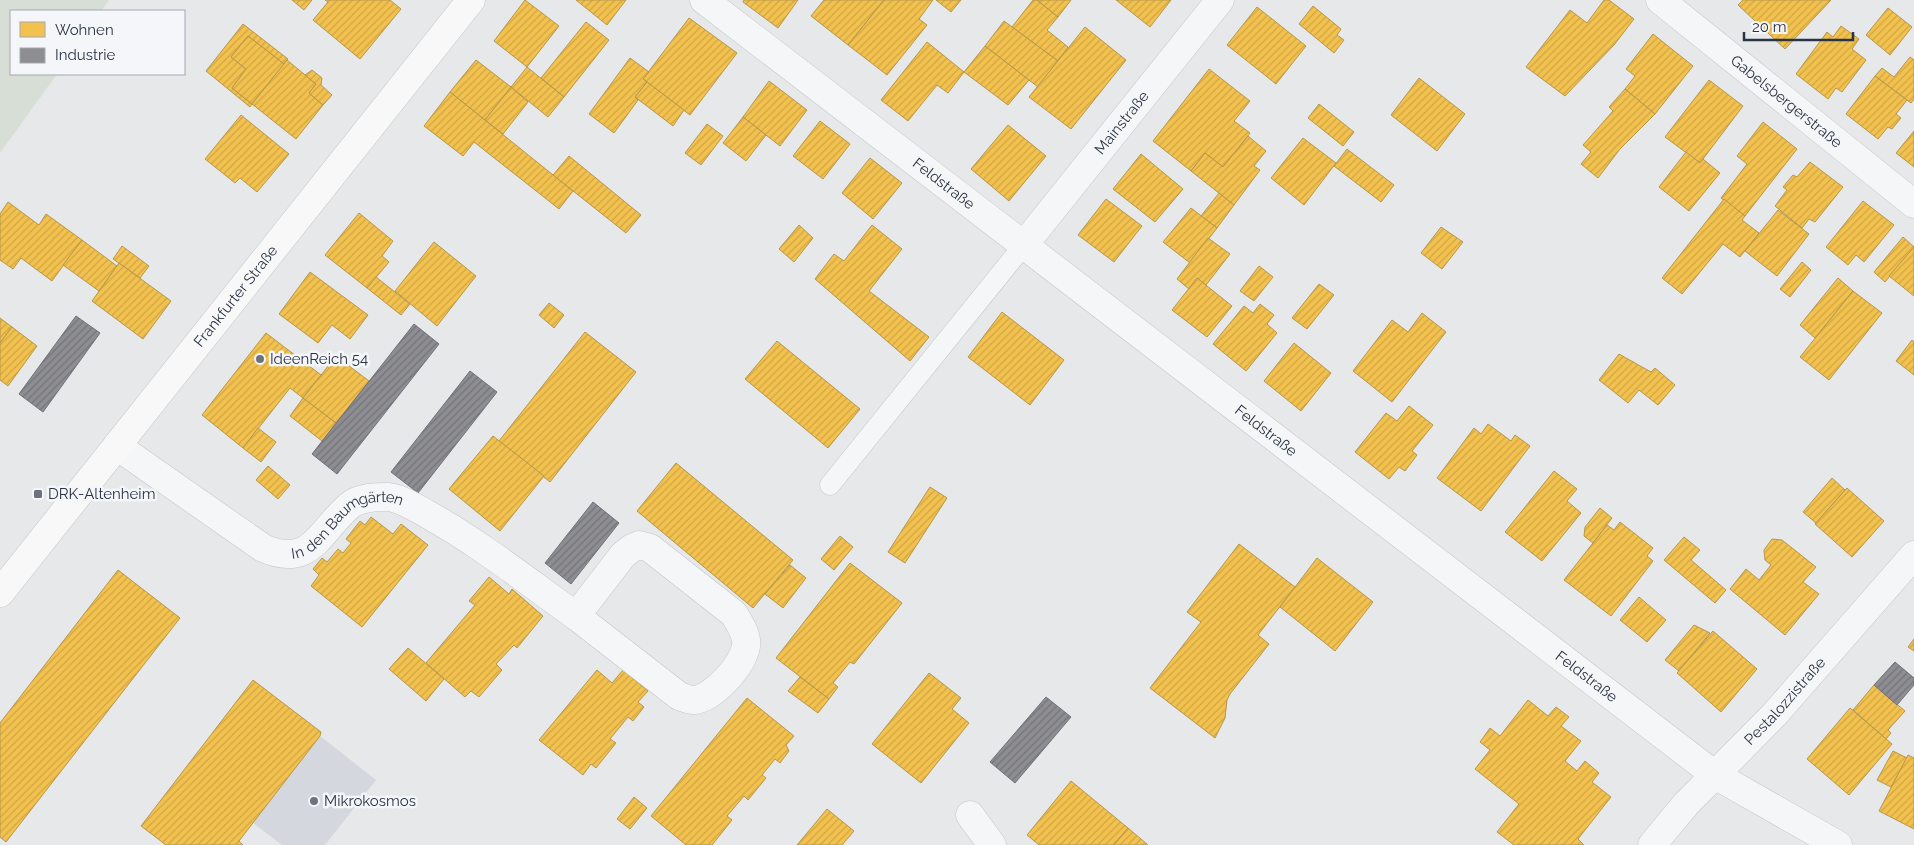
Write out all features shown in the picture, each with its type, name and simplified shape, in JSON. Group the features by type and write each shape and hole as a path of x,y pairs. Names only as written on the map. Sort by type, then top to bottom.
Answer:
{"main road":[{"name":"Frankfurter Straße","path":"3,584 117,446 471,0"}],"street":[{"name":"Feldstraße","path":"704,0 1715,775 1838,845"},
{"name":"Mainstraße","path":"1023,246 1220,0"},
{"name":"Gabelsbergerstraße","path":"1660,0 1914,204"},
{"name":"In den Baumgärten","path":"117,446 263,548 277,554 291,556 306,550 318,540 350,505 371,497 391,497 416,508 476,543 576,616 679,696 692,700 705,697 718,688 740,662 747,644 742,627 734,614 650,548 639,545 623,556 576,616"},
{"name":"Pestalozzistraße","path":"1652,845 1686,804 1774,715 1914,554"},
{"path":"970,816 992,845"}],"lane":[{"path":"830,484 1023,246"}],"shaded area":[{"path":"0,0 109,0 102,10 10,10 10,75 56,75 0,153"},
{"name":"Mikrokosmos","path":"320,736 376,780 325,845 282,845 253,823"}],"building: Wohnen":[{"path":"292,0 312,0 304,10"},
{"path":"325,0 390,0 401,9 360,59 313,20 328,2"},
{"path":"525,0 559,26 527,67 494,41"},
{"path":"576,0 626,0 607,25"},
{"path":"744,0 798,0 778,28 743,2"},
{"path":"824,0 884,0 848,45 811,16"},
{"path":"884,0 933,0 919,19 927,25 887,75 848,45"},
{"path":"936,0 961,0 951,12"},
{"path":"1033,0 1037,0 1058,17 1047,30 1068,47 1058,61 1012,27"},
{"path":"1037,0 1071,0 1058,17"},
{"path":"1116,0 1171,0 1150,27"},
{"path":"1604,0 1609,0 1634,19 1614,45 1565,96 1526,67 1570,10 1587,23"},
{"path":"1743,0 1831,0 1785,49 1738,5"},
{"path":"1313,6 1341,29 1337,35 1344,40 1334,53 1299,24"},
{"path":"1257,7 1306,46 1276,84 1227,45"},
{"path":"1888,8 1912,27 1890,55 1866,35"},
{"path":"689,18 737,53 690,115 643,79"},
{"path":"1004,21 1058,61 1038,87 985,46"},
{"path":"586,22 609,40 564,97 541,78"},
{"path":"243,24 288,59 284,64 248,36 231,57 246,69 232,88 252,104 250,107 206,71"},
{"path":"1841,26 1859,39 1852,49 1866,60 1842,92 1836,88 1828,99 1796,74 1827,32 1833,37"},
{"path":"1085,27 1126,60 1071,129 1029,97"},
{"path":"1653,34 1693,66 1655,114 1625,89 1635,76 1626,69"},
{"path":"248,36 284,64 252,104 232,88 246,69 231,57"},
{"path":"927,42 964,72 948,93 937,85 908,121 881,100"},
{"path":"985,46 1029,80 1008,105 964,72"},
{"path":"1910,57 1914,60 1914,99 1911,103 1875,76 1882,68 1894,77"},
{"path":"630,58 649,72 643,79 647,82 635,97 638,100 614,133 589,114"},
{"path":"287,60 316,84 309,93 323,105 296,139 252,104"},
{"path":"476,60 511,87 485,120 450,92"},
{"path":"527,67 564,97 548,117 511,87"},
{"path":"1209,69 1250,101 1234,121 1250,133 1223,167 1205,153 1191,171 1153,141"},
{"path":"312,70 322,78 321,85 332,95 323,105 309,93 316,84 305,75"},
{"path":"1875,76 1907,100 1896,114 1901,118 1892,129 1888,127 1878,139 1846,114"},
{"path":"1419,78 1465,114 1437,151 1391,115"},
{"path":"1709,80 1743,106 1700,163 1665,137"},
{"path":"769,81 807,110 780,146 743,117"},
{"path":"647,82 684,110 673,126 635,97"},
{"path":"511,87 528,102 503,134 485,120"},
{"path":"1625,89 1655,114 1620,149 1598,178 1581,164 1591,152 1583,145 1613,111 1609,107"},
{"path":"450,92 573,191 559,209 474,142 463,156 424,126"},
{"path":"1319,104 1354,132 1343,146 1308,118"},
{"path":"241,115 289,154 257,192 240,178 235,183 205,159"},
{"path":"743,117 766,135 746,161 723,143"},
{"path":"820,121 850,144 823,179 793,156"},
{"path":"1763,122 1797,149 1745,216 1721,198 1747,164 1737,156"},
{"path":"707,124 723,136 701,165 685,153"},
{"path":"1008,125 1046,156 1009,201 971,169"},
{"path":"1914,131 1914,167 1896,153"},
{"path":"1248,136 1266,151 1254,166 1260,170 1234,205 1191,171 1205,153 1223,167"},
{"path":"1303,138 1336,163 1304,205 1271,178"},
{"path":"1347,149 1394,185 1381,202 1334,166"},
{"path":"1686,152 1700,163 1703,159 1720,173 1689,211 1659,187"},
{"path":"1141,154 1183,189 1155,222 1113,189"},
{"path":"569,156 641,215 626,233 553,175"},
{"path":"870,158 902,183 873,219 842,193"},
{"path":"1810,162 1843,187 1815,222 1809,219 1802,228 1775,206 1787,190 1783,187 1793,175 1797,177"},
{"path":"1219,193 1234,205 1217,228 1201,216"},
{"path":"1106,199 1142,226 1114,262 1078,235"},
{"path":"1724,199 1745,216 1742,220 1759,233 1740,257 1723,244 1682,294 1662,278"},
{"path":"1863,201 1894,225 1864,262 1856,255 1848,265 1826,247"},
{"path":"8,202 39,225 46,214 82,240 52,281 21,258 13,269 0,260 0,214"},
{"path":"1191,208 1217,228 1190,263 1163,242"},
{"path":"1778,210 1809,234 1777,276 1745,251"},
{"path":"359,213 393,241 382,256 389,262 367,288 325,255"},
{"path":"799,225 813,238 794,262 779,249"},
{"path":"872,225 902,249 869,291 929,337 910,361 815,279 834,254 844,261"},
{"path":"1441,227 1463,242 1442,269 1421,253"},
{"path":"1903,237 1914,247 1885,282 1874,272"},
{"path":"1208,238 1230,254 1206,285 1197,278 1189,289 1177,279"},
{"path":"82,240 117,266 99,291 63,265"},
{"path":"434,242 476,276 437,326 395,291"},
{"path":"122,246 149,266 140,278 113,259"},
{"path":"1914,247 1914,296 1889,276"},
{"path":"1802,262 1811,270 1790,297 1780,289"},
{"path":"119,263 171,301 143,339 92,301"},
{"path":"1259,266 1273,277 1254,301 1240,291"},
{"path":"310,272 368,315 350,339 332,325 318,343 279,314"},
{"path":"376,277 410,304 401,315 367,288"},
{"path":"1197,278 1232,306 1207,337 1172,310"},
{"path":"1838,278 1853,291 1815,338 1800,325"},
{"path":"1319,284 1334,295 1307,329 1292,318"},
{"path":"1853,291 1882,313 1829,380 1800,357"},
{"path":"549,303 564,315 554,328 539,315"},
{"path":"1260,304 1274,315 1267,324 1277,333 1246,371 1213,344 1244,306 1253,313"},
{"path":"1002,312 1064,360 1030,405 968,357"},
{"path":"1422,313 1446,332 1392,402 1353,371 1392,320 1408,332"},
{"path":"0,318 12,327 0,343"},
{"path":"12,327 37,346 8,386 0,380 0,343"},
{"path":"585,332 636,372 550,482 499,441"},
{"path":"266,333 321,375 303,398 290,388 243,448 202,415"},
{"path":"1912,340 1914,342 1914,375 1896,361"},
{"path":"777,341 860,409 828,448 745,379"},
{"path":"1294,343 1331,373 1301,411 1264,381"},
{"path":"1619,354 1651,372 1655,368 1675,385 1658,405 1639,390 1628,403 1599,380"},
{"path":"336,356 369,381 336,423 303,398"},
{"path":"303,398 336,423 322,441 290,416"},
{"path":"1409,406 1433,425 1412,451 1417,455 1405,471 1399,467 1389,479 1355,452 1386,413 1397,421"},
{"path":"1488,424 1511,441 1515,435 1530,446 1481,511 1437,478 1474,428 1481,434"},
{"path":"258,428 276,442 261,462 243,448"},
{"path":"493,436 544,476 500,531 449,489"},
{"path":"676,463 793,560 753,608 637,511"},
{"path":"268,466 290,485 278,499 256,480"},
{"path":"1554,471 1577,489 1567,501 1581,513 1542,561 1505,532"},
{"path":"1832,478 1845,490 1816,523 1803,512"},
{"path":"930,487 947,498 905,563 888,552"},
{"path":"1847,488 1884,521 1852,557 1815,524"},
{"path":"1600,508 1612,518 1593,543 1584,536 1585,527"},
{"path":"371,517 393,534 401,524 428,545 362,627 311,586 319,575 313,569 322,558 327,562 338,549 343,553 351,543 346,539 360,521 365,525"},
{"path":"1620,522 1653,548 1647,556 1653,561 1611,616 1564,580 1607,525 1614,530"},
{"path":"840,536 853,547 834,570 821,559"},
{"path":"1684,537 1700,550 1691,560 1726,590 1715,603 1664,560"},
{"path":"1772,539 1782,540 1816,567 1803,582 1819,594 1785,635 1730,589 1746,569 1759,580 1771,565 1765,560 1764,550"},
{"path":"1239,544 1295,587 1258,635 1269,644 1230,694 1227,700 1225,718 1215,738 1150,688 1201,622 1187,612"},
{"path":"1317,558 1373,602 1335,651 1280,607"},
{"path":"850,563 902,603 854,664 850,662 833,683 838,687 829,699 776,658"},
{"path":"790,565 806,578 783,608 765,594"},
{"path":"118,570 180,618 6,842 0,837 0,723"},
{"path":"489,577 509,594 512,589 543,616 517,648 514,645 496,664 502,670 479,697 471,691 465,697 426,663 475,605 469,601"},
{"path":"1639,597 1666,620 1647,642 1620,620"},
{"path":"1694,625 1710,633 1679,671 1665,660"},
{"path":"1713,631 1757,669 1721,712 1677,673"},
{"path":"1914,639 1914,651 1908,647"},
{"path":"408,648 444,679 426,701 389,669"},
{"path":"597,670 612,683 623,670 648,691 638,702 644,707 633,721 628,717 610,739 616,743 596,768 591,764 583,775 539,740"},
{"path":"929,673 961,698 952,709 969,723 921,783 872,744"},
{"path":"800,677 829,699 818,713 788,691"},
{"path":"253,680 321,732 320,736 239,841 243,845 166,845 141,826"},
{"path":"1874,685 1905,711 1888,730 1891,733 1886,739 1853,710"},
{"path":"747,698 794,736 786,745 789,751 780,763 775,759 762,775 766,778 748,800 744,796 727,816 732,820 712,845 686,845 651,816"},
{"path":"1528,700 1548,716 1556,707 1569,717 1561,726 1581,741 1565,761 1577,771 1585,761 1599,773 1592,782 1611,797 1578,839 1584,845 1514,845 1497,832 1519,804 1475,769 1490,750 1480,742 1490,728 1500,736"},
{"path":"1850,708 1892,744 1849,795 1807,759"},
{"path":"1893,751 1907,758 1891,787 1877,780"},
{"path":"1908,755 1914,758 1914,829 1879,811"},
{"path":"1071,781 1128,828 1114,845 1039,845 1027,835"},
{"path":"634,797 647,808 630,829 617,819"},
{"path":"827,809 854,831 842,845 797,845"},
{"path":"1128,828 1148,845 1114,845"}],"building: Industrie":[{"path":"76,316 100,333 43,412 19,394"},
{"path":"414,324 439,344 337,474 312,454"},
{"path":"470,371 497,392 418,493 391,472"},
{"path":"593,502 619,523 571,584 545,563"},
{"path":"1895,662 1914,678 1914,685 1897,705 1874,685"},
{"path":"1046,697 1071,717 1015,783 990,762"}],"place":[{"name":"IdeenReich 54","path":"260,359"},
{"name":"DRK-Altenheim","path":"38,494"},
{"name":"Mikrokosmos","path":"314,801"}]}
